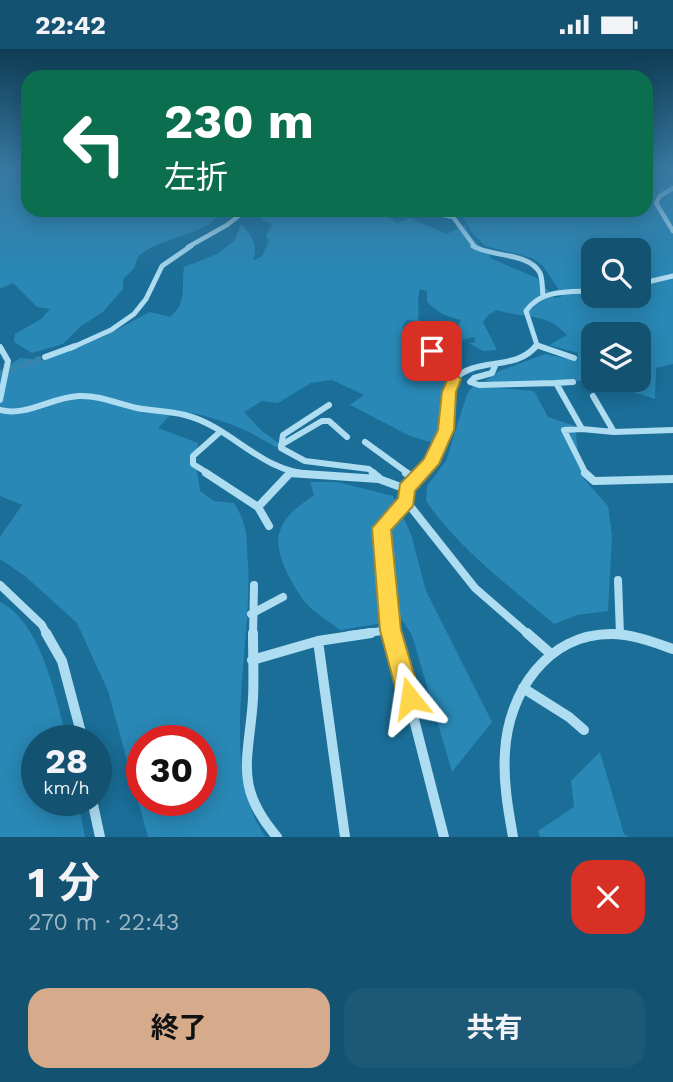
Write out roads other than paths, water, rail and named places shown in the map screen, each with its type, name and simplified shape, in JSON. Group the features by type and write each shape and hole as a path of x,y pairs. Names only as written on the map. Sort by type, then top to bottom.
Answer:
{"street":[{"path":"656,204 673,231"},
{"path":"45,358 121,324 143,305 162,265 237,217"},
{"path":"446,217 460,222 469,243 480,250 509,256 535,268 540,273 543,296"},
{"path":"651,281 673,276"},
{"path":"551,654 475,588 406,501 406,489 430,464 442,443 448,419 449,392 454,379 464,373 532,355 537,345 526,311 528,306 543,296 581,291"},
{"path":"434,331 447,336 451,341 432,351 431,356 440,369 454,379"},
{"path":"537,345 574,358"},
{"path":"0,347 8,361 0,400"},
{"path":"495,366 492,373 474,378 470,382 479,385 573,382"},
{"path":"555,383 582,429"},
{"path":"0,411 25,410 51,400 75,395 103,397 135,408 188,415 276,468 290,473 379,479 406,489"},
{"path":"593,396 614,432"},
{"path":"329,405 283,435 281,448 305,460 369,468 379,479"},
{"path":"281,445 322,421 329,421 347,437"},
{"path":"673,430 564,430 588,478 594,481 673,478"},
{"path":"220,432 193,456 193,464 258,507 269,526"},
{"path":"365,442 415,479"},
{"path":"258,507 290,473"},
{"path":"406,501 382,528 391,630 444,837"},
{"path":"618,580 620,635"},
{"path":"0,585 42,625 62,661 79,725"},
{"path":"254,585 251,614 253,696 247,764 249,792 260,817 277,837"},
{"path":"251,614 283,597"},
{"path":"252,660 336,634 366,636 391,630"},
{"path":"513,837 508,809 506,741 517,700 533,669 551,654 584,636 620,635 643,638 673,649"},
{"path":"318,641 345,837"},
{"path":"523,688 569,717 584,730"},
{"path":"95,816 100,837"}],"tunnel":[{"path":"0,374 45,357"}]}
